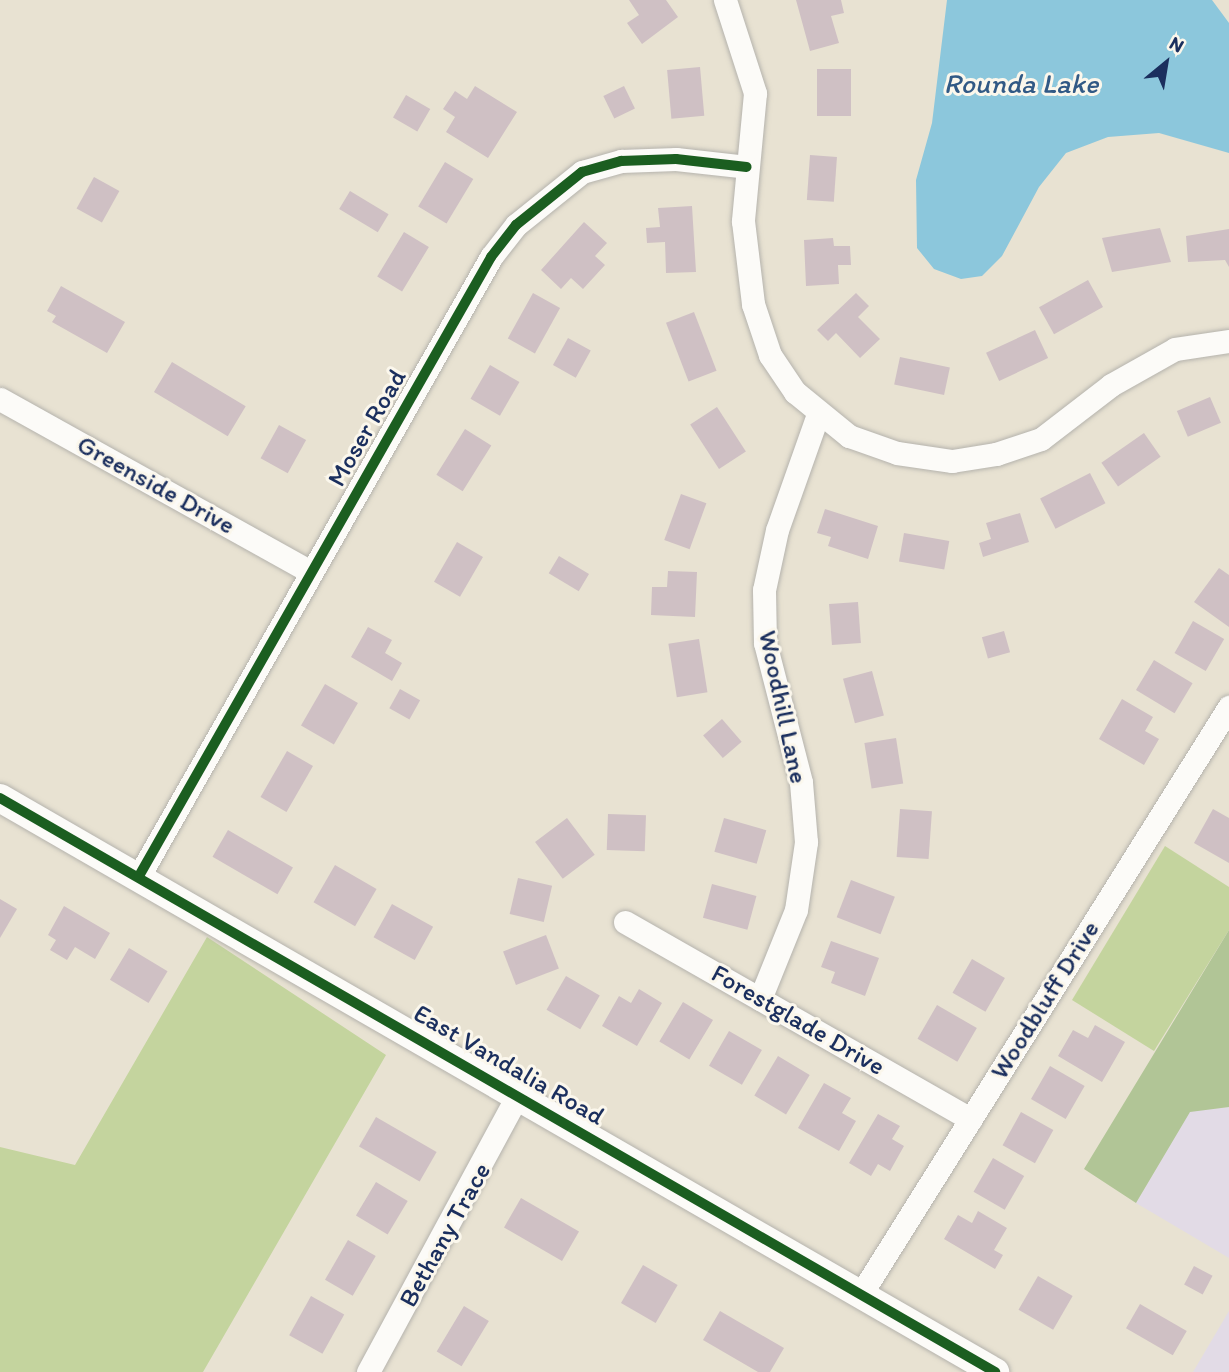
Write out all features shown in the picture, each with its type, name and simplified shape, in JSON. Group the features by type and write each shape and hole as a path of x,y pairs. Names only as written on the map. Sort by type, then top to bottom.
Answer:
{"street":[{"path":"725,0 755,93 743,221 753,304 770,355 818,415 849,436 897,453 952,461 996,454 1041,439 1111,385 1175,349 1229,341"},
{"name":"Moser Road","path":"138,876 491,257 542,200 582,172 621,161 676,159 747,167"},
{"name":"Greenside Drive","path":"0,399 311,572"},
{"name":"Woodhill Lane","path":"760,999 796,910 806,842 801,782 765,643 764,590 777,530 818,415"},
{"name":"Woodbluff Drive","path":"861,1294 1229,707"},
{"name":"East Vandalia Road","path":"0,799 138,876 995,1372"},
{"name":"Forestglade Drive","path":"625,922 971,1119"},
{"name":"Bethany Trace","path":"368,1372 517,1096"}],"shaded area":[{"path":"1229,1107 1229,1258 1136,1203 1190,1111"},
{"path":"1229,1311 1229,1372 1193,1372"}],"green space":[{"path":"1165,846 1229,887 1229,930 1154,1051 1072,1000"},
{"path":"1229,930 1229,1107 1190,1112 1136,1203 1084,1169"},
{"path":"207,937 386,1055 203,1372 0,1372 0,1147 75,1165"}],"water":[{"name":"Rounda Lake","path":"947,0 1212,0 1229,23 1229,153 1159,133 1108,137 1066,153 1039,187 1002,256 982,276 961,279 934,269 917,248 916,180 932,123"}],"building":[{"path":"629,0 666,0 678,17 642,44 627,23 639,15"},
{"path":"796,0 841,0 844,13 831,16 839,43 810,51"},
{"path":"700,67 704,116 671,119 667,70"},
{"path":"817,69 851,69 851,116 817,116"},
{"path":"475,86 517,112 488,158 446,132 455,117 443,109 455,91 467,99"},
{"path":"624,86 635,108 614,119 603,96"},
{"path":"406,95 430,109 417,132 393,118"},
{"path":"810,155 837,157 834,202 807,200"},
{"path":"445,162 473,179 447,224 418,207"},
{"path":"94,177 119,191 102,223 77,208"},
{"path":"350,191 389,214 378,232 339,209"},
{"path":"692,206 696,272 666,273 665,242 647,243 646,228 660,227 658,208"},
{"path":"584,222 607,243 595,256 605,265 583,289 571,278 561,289 541,270"},
{"path":"1160,228 1171,262 1112,272 1102,238"},
{"path":"1229,229 1229,267 1225,260 1188,262 1186,236"},
{"path":"404,232 429,247 402,292 377,277"},
{"path":"833,238 834,246 850,246 851,265 838,265 839,284 806,286 804,240"},
{"path":"1088,280 1103,307 1054,334 1039,307"},
{"path":"61,286 125,322 107,353 52,322 56,316 47,311"},
{"path":"533,293 560,308 535,354 508,338"},
{"path":"856,293 869,306 858,317 880,339 860,358 836,333 828,341 817,330"},
{"path":"694,312 717,371 689,382 666,323"},
{"path":"1035,330 1048,358 999,381 986,353"},
{"path":"568,338 591,351 576,378 553,365"},
{"path":"900,357 950,368 944,395 894,384"},
{"path":"172,362 246,406 228,436 154,392"},
{"path":"490,365 519,382 500,416 470,399"},
{"path":"1210,397 1221,423 1188,437 1177,411"},
{"path":"717,407 746,451 719,469 690,424"},
{"path":"279,425 306,440 288,473 261,458"},
{"path":"465,429 491,445 463,491 436,475"},
{"path":"1144,433 1161,457 1118,487 1101,463"},
{"path":"1090,473 1105,503 1056,529 1040,498"},
{"path":"681,494 706,503 690,549 664,540"},
{"path":"825,509 878,526 868,559 828,546 831,537 817,533"},
{"path":"1020,513 1029,542 983,557 979,543 991,539 986,523"},
{"path":"904,533 949,541 944,570 899,562"},
{"path":"457,542 483,557 460,597 434,582"},
{"path":"559,556 589,574 579,591 549,573"},
{"path":"1219,568 1229,575 1229,627 1194,602"},
{"path":"668,571 697,572 695,617 651,615 652,587 667,587"},
{"path":"858,602 861,643 832,645 829,604"},
{"path":"1193,621 1224,639 1206,671 1174,653"},
{"path":"368,627 392,640 385,653 402,663 392,681 351,657"},
{"path":"1004,631 1010,652 988,658 982,637"},
{"path":"699,639 707,692 677,697 668,644"},
{"path":"1154,660 1193,683 1175,713 1136,690"},
{"path":"872,671 884,715 855,723 843,679"},
{"path":"325,684 358,703 334,745 301,726"},
{"path":"400,689 420,700 409,719 389,708"},
{"path":"1122,699 1153,717 1145,731 1159,739 1144,765 1099,739"},
{"path":"722,719 742,742 723,758 703,735"},
{"path":"896,738 903,783 872,788 864,743"},
{"path":"287,751 313,766 286,812 260,797"},
{"path":"900,809 932,811 929,859 897,857"},
{"path":"1213,809 1229,818 1229,863 1194,843"},
{"path":"608,814 646,815 645,851 607,850"},
{"path":"567,818 595,855 563,879 535,842"},
{"path":"724,818 766,830 757,864 714,852"},
{"path":"228,830 293,868 277,894 212,857"},
{"path":"335,865 377,889 355,926 314,902"},
{"path":"518,878 552,886 544,922 510,914"},
{"path":"851,880 895,897 881,934 837,917"},
{"path":"712,884 756,896 747,930 703,918"},
{"path":"0,899 17,909 0,938"},
{"path":"392,904 433,927 415,960 374,937"},
{"path":"64,906 110,933 95,959 75,947 67,960 50,950 56,940 48,935"},
{"path":"546,935 559,969 516,985 503,951"},
{"path":"831,941 879,958 865,996 831,983 835,972 821,967"},
{"path":"129,948 168,971 149,1003 110,980"},
{"path":"972,959 1005,978 985,1012 952,993"},
{"path":"566,976 600,995 580,1029 546,1010"},
{"path":"639,989 662,1003 637,1046 602,1026 619,996 631,1003"},
{"path":"683,1002 713,1020 689,1059 659,1041"},
{"path":"937,1005 977,1028 957,1062 918,1039"},
{"path":"1095,1025 1125,1042 1102,1082 1058,1056 1073,1030 1088,1038"},
{"path":"729,1031 762,1050 742,1085 709,1066"},
{"path":"778,1056 810,1075 786,1114 754,1095"},
{"path":"1050,1066 1085,1086 1066,1119 1031,1099"},
{"path":"824,1083 851,1098 842,1113 856,1121 839,1151 798,1128"},
{"path":"1021,1112 1053,1130 1035,1163 1003,1145"},
{"path":"878,1114 900,1126 892,1139 904,1146 890,1171 878,1164 871,1176 849,1163"},
{"path":"376,1117 437,1152 420,1181 359,1146"},
{"path":"993,1158 1024,1176 1005,1210 974,1192"},
{"path":"376,1182 408,1201 388,1234 356,1215"},
{"path":"521,1198 579,1232 562,1261 504,1227"},
{"path":"978,1211 1007,1228 994,1250 1003,1255 995,1269 944,1239 958,1215 972,1223"},
{"path":"348,1240 376,1256 353,1296 325,1280"},
{"path":"643,1265 678,1285 656,1323 621,1303"},
{"path":"1194,1266 1213,1276 1203,1294 1184,1285"},
{"path":"1038,1276 1073,1296 1053,1330 1018,1310"},
{"path":"311,1296 344,1314 322,1354 289,1335"},
{"path":"1140,1304 1187,1331 1173,1355 1126,1328"},
{"path":"464,1306 489,1321 462,1366 437,1351"},
{"path":"720,1311 784,1348 770,1372 758,1372 703,1340"}],"cycle path":[{"path":"139,876 491,257 516,225 582,172 621,161 676,159 747,167"},
{"path":"0,798 995,1372"}]}
